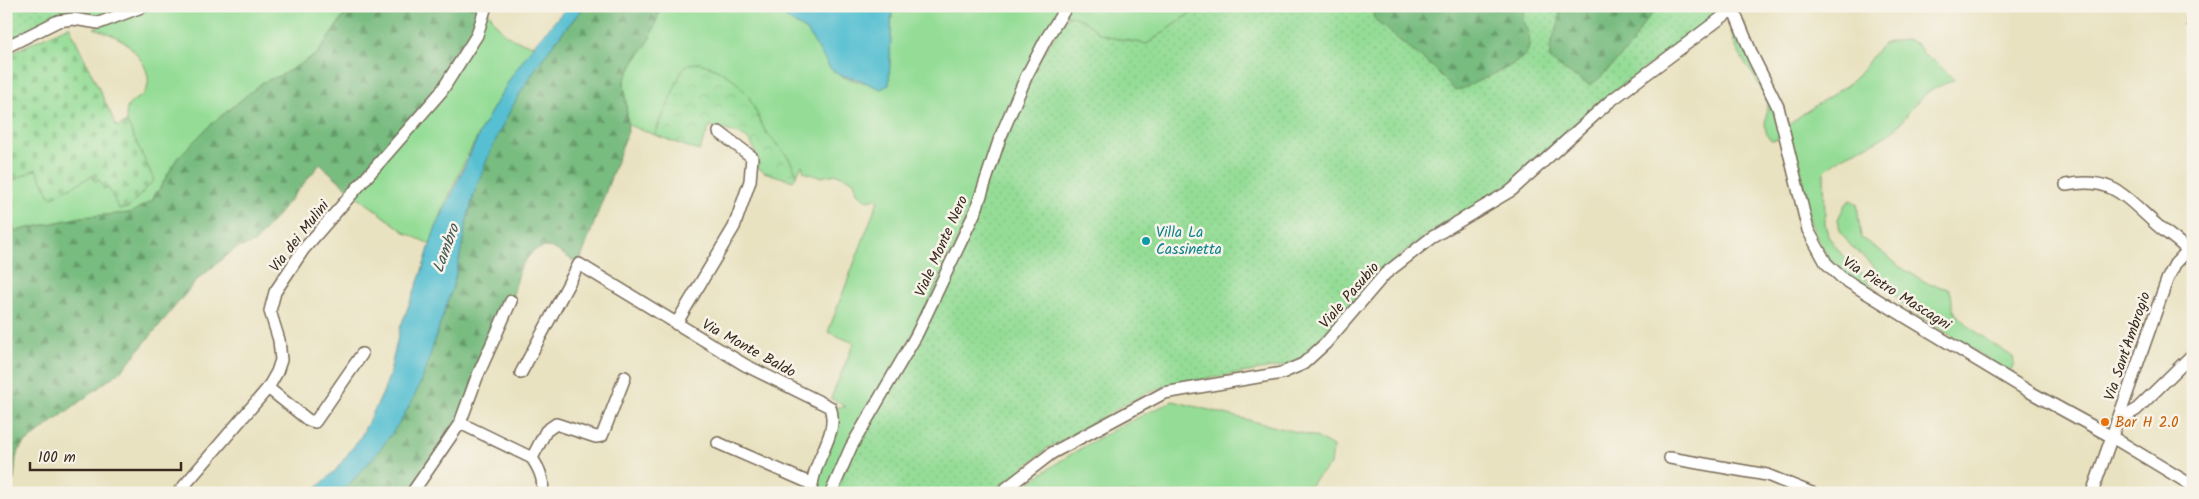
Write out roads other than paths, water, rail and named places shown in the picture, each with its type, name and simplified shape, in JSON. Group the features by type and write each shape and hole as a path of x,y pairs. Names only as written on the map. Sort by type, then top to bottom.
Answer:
{"street":[{"path":"6,47 58,21 73,19 99,22 144,6"},
{"name":"Via dei Mulini","path":"178,493 268,388 278,372 282,352 270,311 275,292 303,250 441,92 477,35 486,6"},
{"name":"Viale Monte Nero","path":"831,493 851,447 920,328 976,210 1000,138 1026,77 1066,6"},
{"name":"Via Pietro Mascagni","path":"1734,7 1753,57 1778,107 1808,230 1826,264 1842,278 1936,336 2193,486"},
{"name":"Viale Pasubio","path":"1000,493 1052,453 1164,393 1191,386 1282,372 1303,364 1326,344 1385,274 1431,238 1512,190 1609,102 1734,7"},
{"path":"2193,18 2193,23"},
{"path":"676,324 734,227 750,181 752,157 719,132"},
{"path":"2066,185 2088,181 2107,185 2127,198 2190,248"},
{"name":"Via Sant'Ambrogio","path":"2092,493 2166,280 2175,264 2190,248"},
{"name":"Via Monte Baldo","path":"521,373 579,264 676,324 771,379 817,399 830,407 833,416 832,426 811,488"},
{"path":"412,493 460,423 477,376 511,301"},
{"path":"268,388 308,420 315,422 362,354"},
{"path":"2117,421 2136,410 2193,354"},
{"path":"532,458 546,431 556,424 596,437 602,436 625,377"},
{"path":"460,423 532,458 538,469 543,489 542,493"},
{"path":"718,443 811,488"},
{"path":"1670,458 1767,475 1812,493"}],"water":[{"name":"Lambro","path":"568,6 585,6 551,47 522,89 499,134 478,183 470,209 453,286 419,387 401,420 379,451 340,493 311,493 335,471 360,438 382,395 389,376 400,328 421,274 434,232 483,126 511,77 534,45"},
{"path":"785,6 892,6 889,85 881,89 860,80 840,75 830,68 807,31 787,19"}],"place":[{"name":"Villa La Cassinetta","path":"1146,241"},
{"name":"Bar H 2.0","path":"2105,422"}]}
